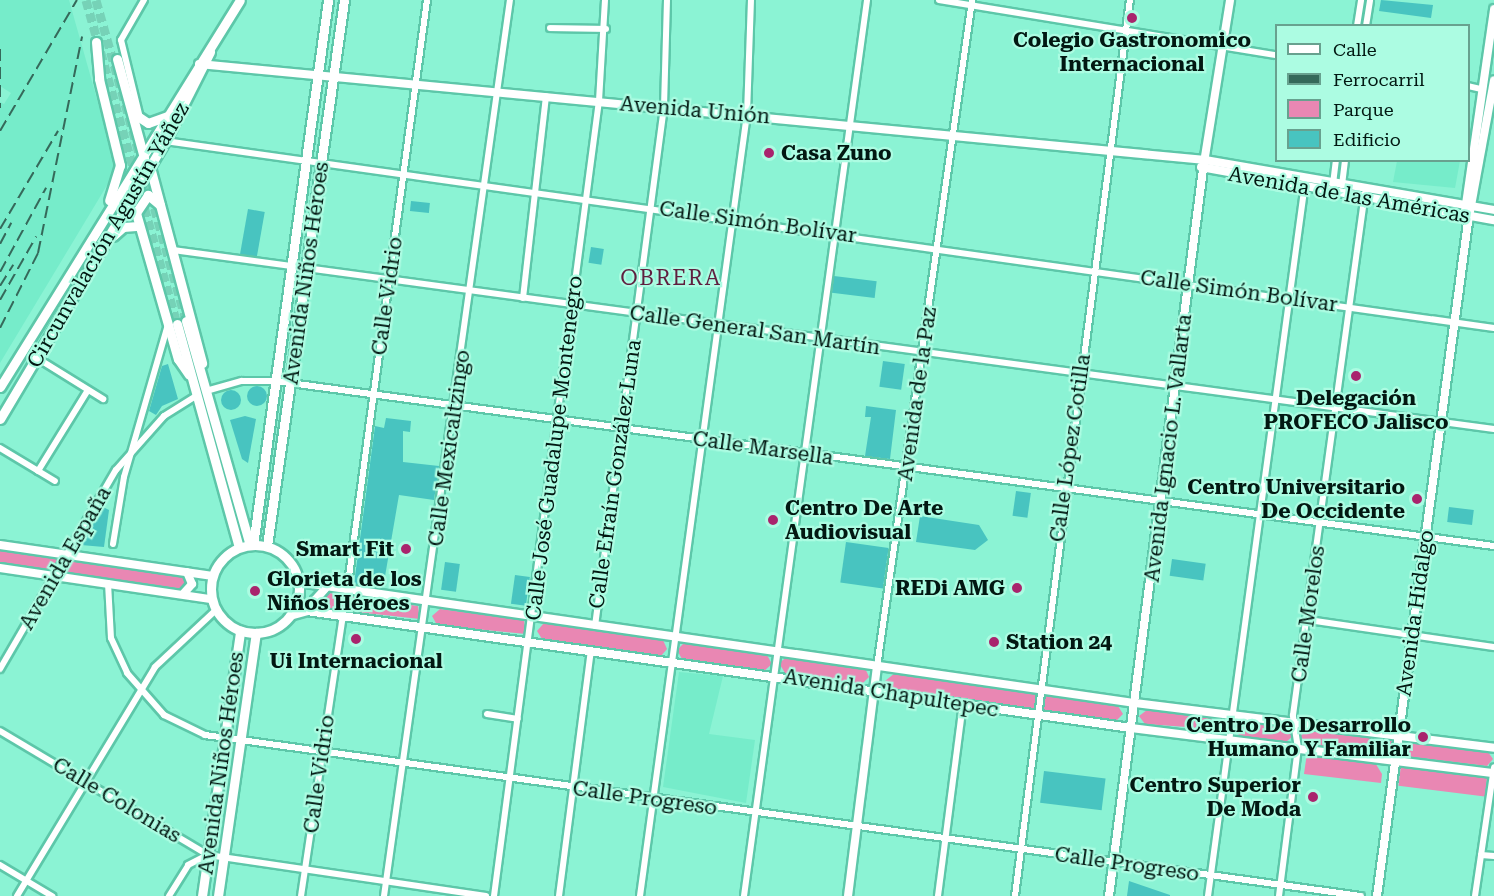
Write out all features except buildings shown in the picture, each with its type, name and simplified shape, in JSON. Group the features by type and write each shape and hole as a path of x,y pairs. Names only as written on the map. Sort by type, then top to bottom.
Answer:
{"main road":[{"name":"Circunvalación Agustín Yáñez","path":"0,419 125,211 165,141 211,49 240,0"},
{"name":"Avenida Niños Héroes","path":"251,545 328,0"},
{"name":"Avenida Niños Héroes","path":"267,546 344,0"},
{"name":"Avenida Ignacio L. Vallarta","path":"1109,896 1204,164 1230,0"},
{"name":"Avenida Hidalgo","path":"1470,206 1481,88 1494,9"},
{"path":"94,231 117,183 120,165 99,79 96,42"},
{"path":"117,59 144,156 125,211"},
{"name":"Circunvalación Agustín Yáñez","path":"0,387 94,231 144,156 167,116 203,65"},
{"name":"Avenida Unión","path":"203,65 953,133 1110,149 1204,164"},
{"name":"Avenida Hidalgo","path":"1377,896 1468,218 1494,80"},
{"path":"129,108 141,121 153,123 167,116"},
{"name":"Avenida de las Américas","path":"1204,164 1306,177 1494,210"},
{"name":"Avenida de las Américas","path":"1204,164 1304,188 1468,218 1494,220"},
{"path":"150,167 202,352 198,380"},
{"path":"160,205 145,196 136,210 139,226 198,380 251,545"},
{"path":"99,253 119,230 139,226"},
{"path":"177,323 178,359 198,380"},
{"path":"6,377 20,386"},
{"path":"202,393 239,548"},
{"path":"0,545 213,576"},
{"path":"251,545 267,546 288,560 298,582 290,616 275,628 256,633 240,631 216,610 212,599 213,576 224,557 239,548 251,545"},
{"path":"0,568 184,593 212,599"},
{"path":"184,593 192,584 187,572"},
{"name":"Avenida Chapultepec","path":"298,582 325,589 1135,703 1494,748"},
{"path":"320,613 315,600 325,589"},
{"name":"Avenida Chapultepec","path":"290,616 320,613 670,660 1131,728 1493,771"},
{"name":"Avenida Niños Héroes","path":"202,896 240,631"},
{"name":"Avenida Niños Héroes","path":"218,896 256,633"},
{"name":"Avenida de la Paz","path":"848,896 878,667"}],"street":[{"path":"141,121 121,40 144,0"},
{"name":"Calle Vidrio","path":"346,592 427,0"},
{"name":"Calle Mexicaltzingo","path":"384,896 428,603 510,0"},
{"name":"Calle José Guadalupe Montenegro","path":"494,896 587,199 606,29 605,0"},
{"name":"Calle Efraín González Luna","path":"595,626 664,107 667,0"},
{"path":"640,896 673,638 747,114 751,0"},
{"path":"744,896 867,0"},
{"path":"939,0 971,3 1275,55"},
{"name":"Calle López Cotilla","path":"1015,896 1038,689 1130,0"},
{"path":"1357,24 1361,0"},
{"path":"1366,24 1370,0"},
{"name":"Avenida de la Paz","path":"878,667 971,3"},
{"path":"550,28 606,29"},
{"path":"1470,87 1481,88"},
{"path":"522,298 546,96"},
{"name":"Calle Simón Bolívar","path":"165,141 1189,282 1494,328"},
{"path":"1336,162 1336,194"},
{"path":"1337,183 1344,162"},
{"path":"1208,896 1306,177"},
{"name":"Calle Morelos","path":"1279,896 1298,748 1293,715 1308,620 1366,188"},
{"name":"Calle General San Martín","path":"173,250 922,354 1494,429"},
{"path":"113,544 132,448 177,323"},
{"path":"37,358 103,399"},
{"name":"Calle Marsella","path":"132,448 164,417 202,393 242,381 275,381 1260,517 1494,546"},
{"path":"38,471 88,390"},
{"path":"0,448 55,481"},
{"name":"Avenida España","path":"0,669 57,576 65,554 132,448"},
{"name":"Calle Progreso","path":"108,583 111,638 139,690 177,724 226,741 1361,896"},
{"path":"17,896 139,690 172,648 216,610"},
{"name":"Calle Vidrio","path":"301,896 343,616"},
{"path":"1308,620 1494,647"},
{"path":"559,896 591,650"},
{"path":"938,896 963,704"},
{"path":"487,714 518,719"},
{"name":"Calle Colonias","path":"0,731 208,855 486,896"},
{"path":"1475,896 1493,771"},
{"path":"169,896 188,865 208,855"},
{"path":"1481,855 1494,856"},
{"path":"0,865 52,896"}],"shaded area":[{"path":"0,0 69,0 115,163 115,172 0,363 0,102 4,104 11,93 0,86"},
{"path":"1397,162 1460,162 1455,188 1393,182"},
{"path":"679,672 723,676 709,734 755,740 746,803 663,787"}],"green space":[{"path":"0,550 61,559 60,572 0,563"},
{"path":"68,559 186,576 190,581 184,589 64,572"},
{"path":"322,592 418,606 420,619 320,608 317,598"},
{"path":"440,609 524,620 526,634 437,625 432,616"},
{"path":"544,623 663,640 667,649 661,656 542,639 537,631"},
{"path":"684,643 767,655 772,664 764,671 682,659 677,650"},
{"path":"787,657 865,668 869,677 862,684 785,673 779,663"},
{"path":"895,673 1118,706 1123,714 1116,721 893,690 885,681"},
{"path":"1147,710 1223,719 1228,730 1145,724 1139,716"},
{"path":"1244,722 1289,728 1294,735 1286,742 1239,736 1236,726"},
{"path":"1310,729 1488,752 1493,759 1487,766 1307,744 1300,736"},
{"path":"1307,753 1374,761 1382,774 1381,783 1304,774"},
{"path":"1401,765 1487,776 1485,796 1398,786"}],"tunnel":[{"path":"86,0 177,324"},
{"path":"96,0 186,321"}],"railway":[{"path":"0,131 77,0"},
{"path":"0,328 38,253 82,36"},
{"path":"0,49 0,108"},
{"path":"0,229 58,131"},
{"path":"0,272 46,188"},
{"path":"0,244 11,223"},
{"path":"0,300 36,237"},
{"path":"0,286 13,265"}],"place":[{"name":"Colegio Gastronomico Internacional","path":"1132,18"},
{"name":"Casa Zuno","path":"769,153"},
{"name":"Delegación PROFECO Jalisco","path":"1356,376"},
{"name":"Centro Universitario De Occidente","path":"1417,499"},
{"name":"Centro De Arte Audiovisual","path":"773,520"},
{"name":"Smart Fit","path":"406,549"},
{"name":"REDi AMG","path":"1017,588"},
{"name":"Glorieta de los Niños Héroes","path":"255,591"},
{"name":"Ui Internacional","path":"356,639"},
{"name":"Station 24","path":"994,642"},
{"name":"Centro De Desarrollo Humano Y Familiar","path":"1423,737"},
{"name":"Centro Superior De Moda","path":"1313,797"}],"district":[{"name":"OBRERA","path":"671,278"}]}
